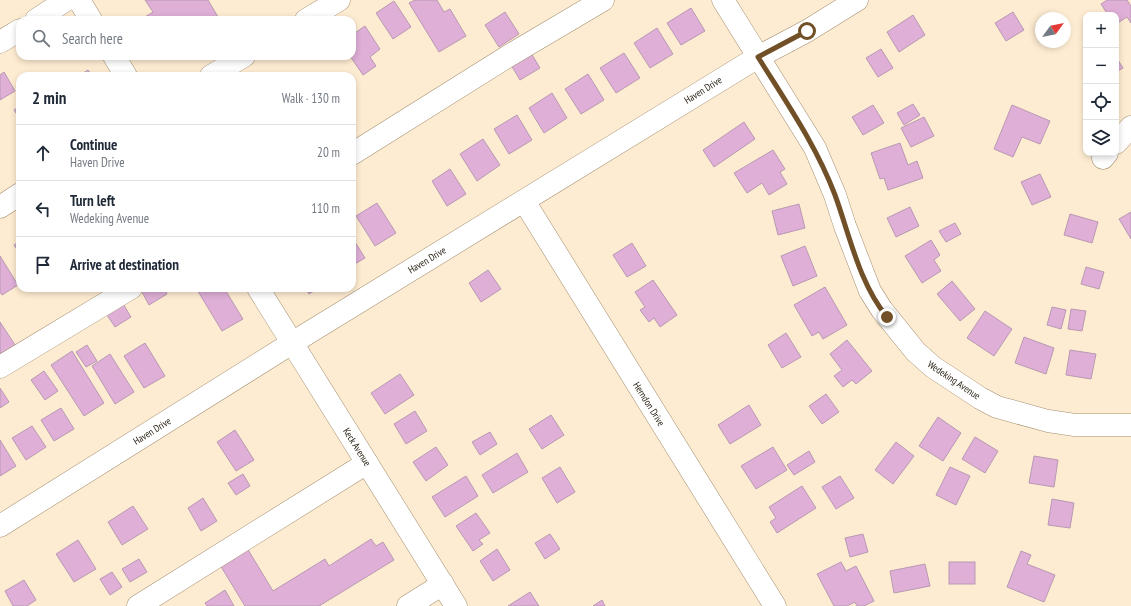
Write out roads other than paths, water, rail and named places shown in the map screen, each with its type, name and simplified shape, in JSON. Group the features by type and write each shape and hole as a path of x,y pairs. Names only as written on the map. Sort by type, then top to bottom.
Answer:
{"street":[{"path":"42,16 66,0"},
{"path":"79,0 89,16"},
{"path":"313,16 339,0"},
{"path":"356,151 510,55 603,0"},
{"name":"Wedeking Avenue","path":"723,0 815,148 835,195 849,239 870,291 882,310 916,352 934,368 980,398 997,407 1048,421 1068,424 1131,425"},
{"name":"Haven Drive","path":"0,526 292,343 758,57 807,31 857,0"},
{"path":"0,42 16,32"},
{"path":"116,60 124,72"},
{"path":"218,72 237,60"},
{"path":"1119,140 1131,126"},
{"path":"0,207 16,197"},
{"name":"Herndon Drive","path":"524,201 775,606"},
{"path":"0,367 124,292"},
{"name":"Keck Avenue","path":"260,292 456,606"},
{"path":"138,606 367,462"},
{"path":"408,606 443,584"}]}
